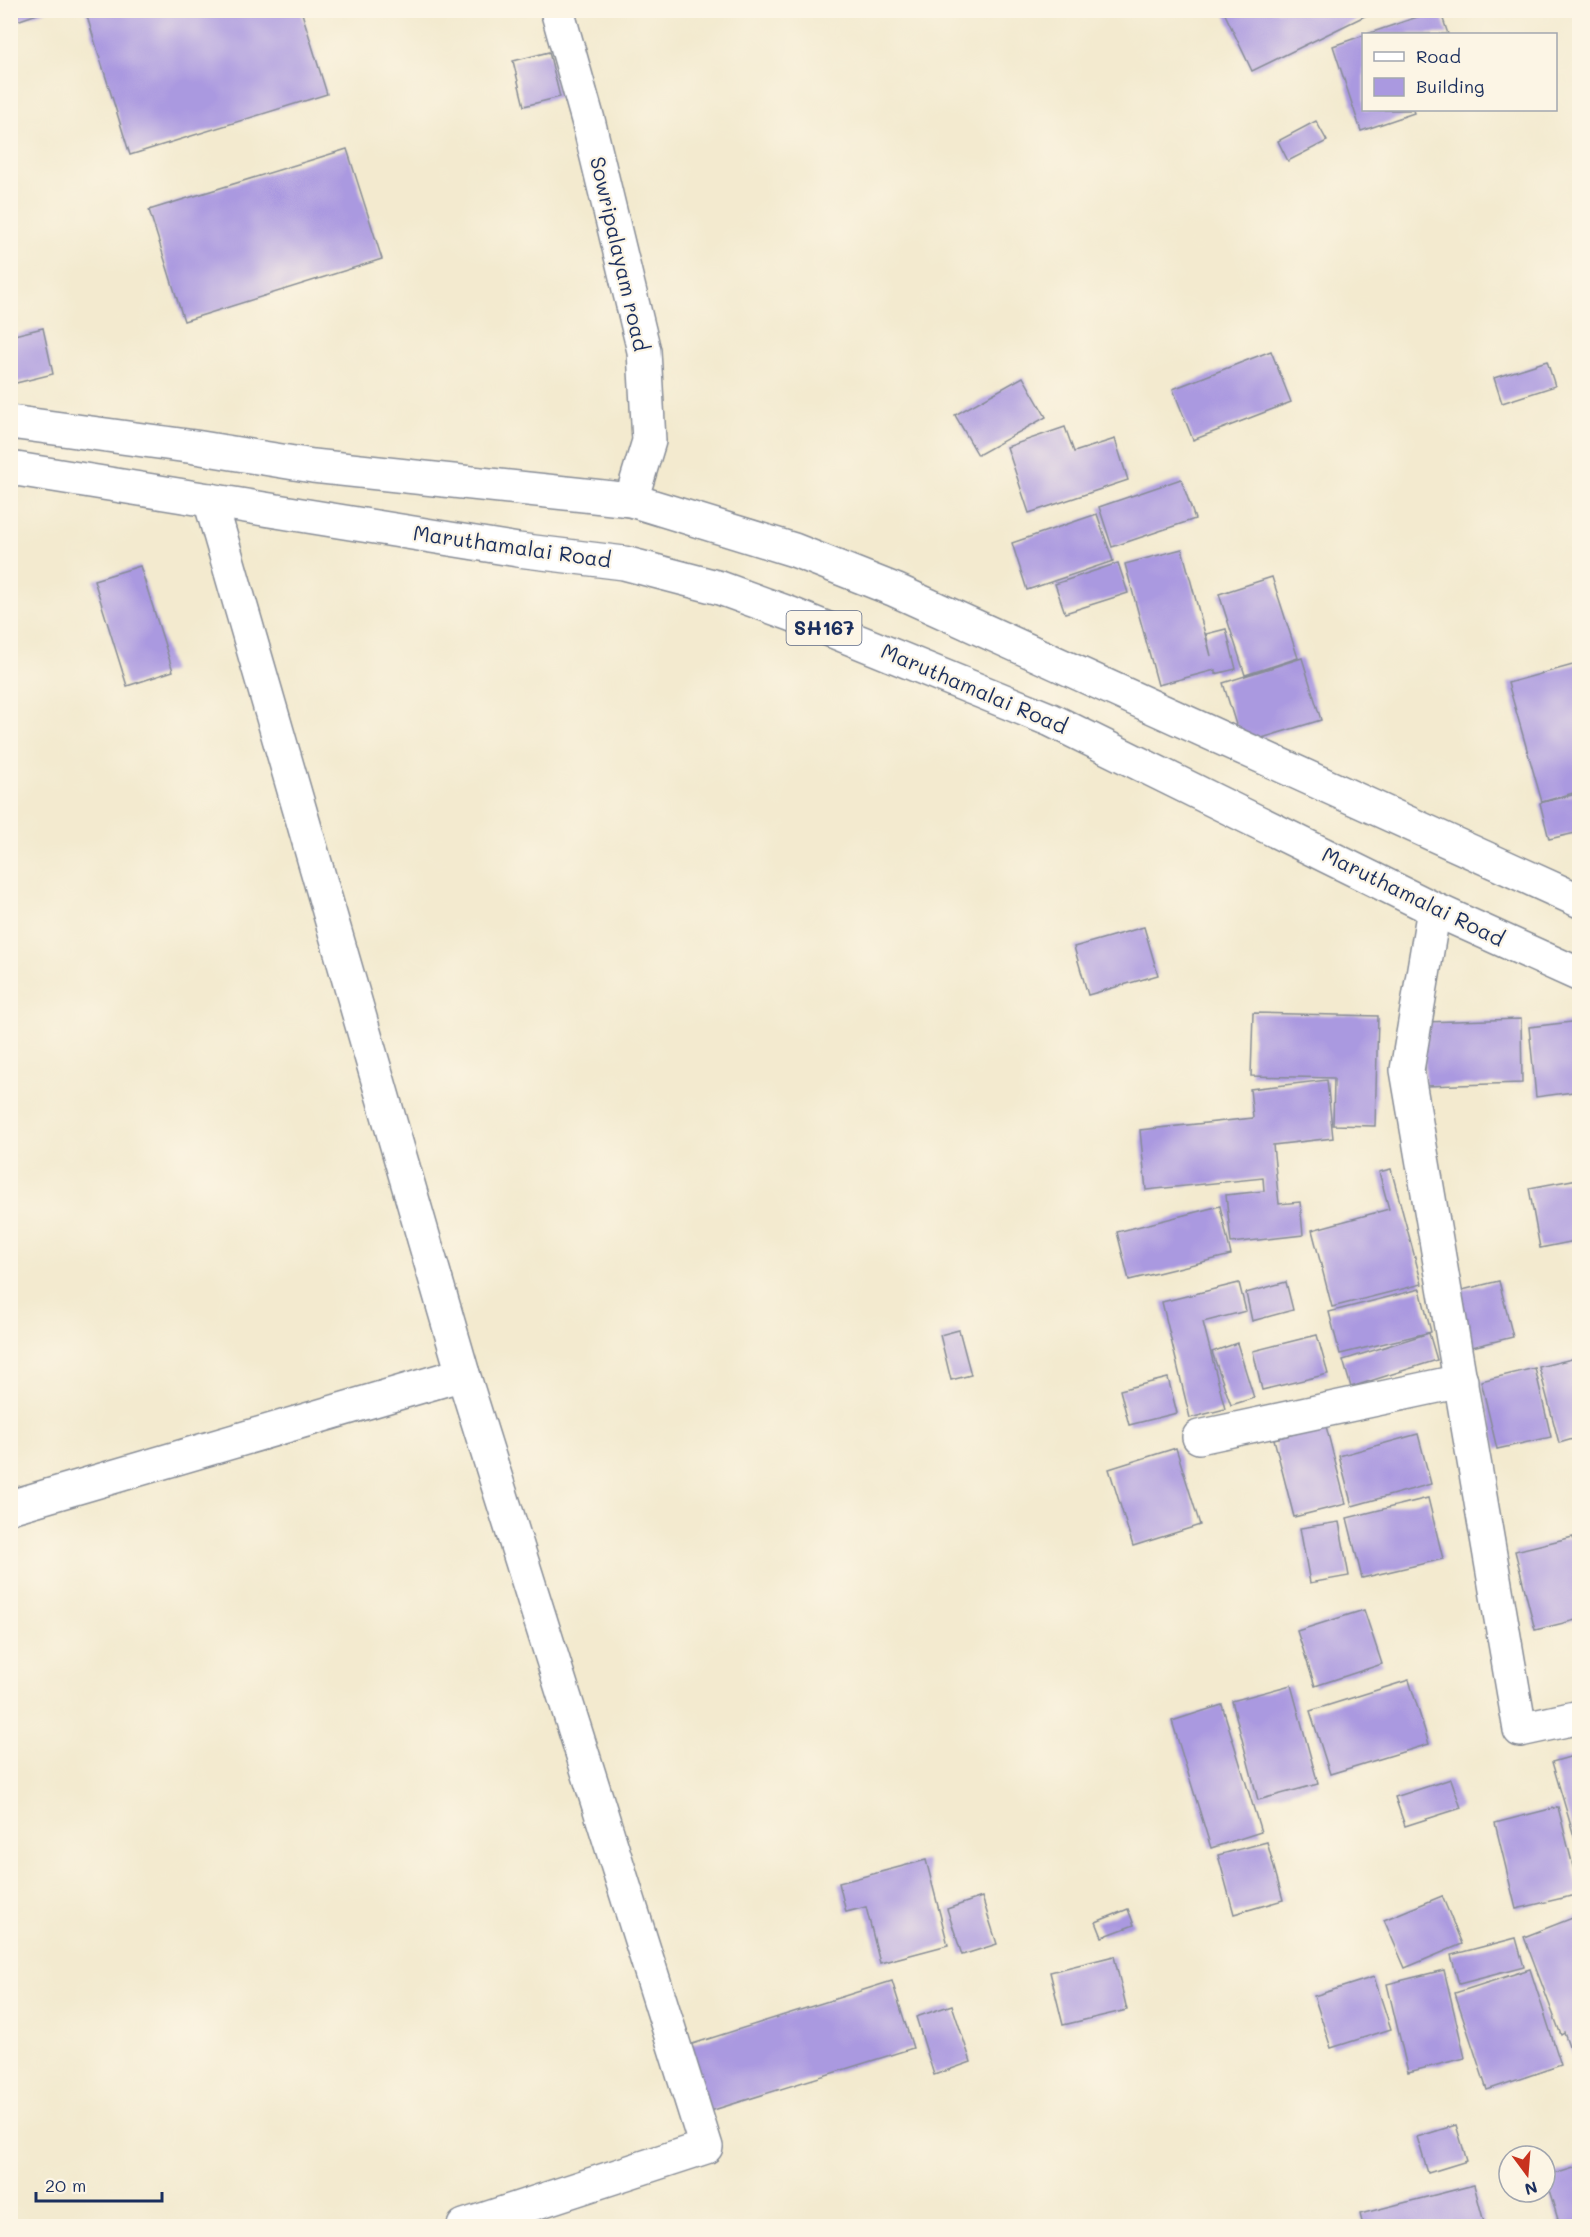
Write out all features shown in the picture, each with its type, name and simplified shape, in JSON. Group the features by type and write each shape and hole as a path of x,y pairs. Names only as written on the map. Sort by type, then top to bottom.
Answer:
{"street":[{"name":"Sowripalayam road","path":"556,10 588,120 644,351 649,441 632,500"},
{"path":"10,422 195,447 313,466 632,500 794,550 895,590 1580,901"},
{"name":"Maruthamalai Road","path":"10,468 518,549 624,563 720,588 801,618 1051,720 1434,909 1580,975"},
{"path":"210,500 463,1374 706,2147 543,2215 464,2226"},
{"path":"1434,909 1407,1070 1520,1730 1580,1717"},
{"path":"10,1507 463,1374"},
{"path":"1199,1437 1461,1381"}],"building":[{"path":"10,10 46,10 46,11 14,22"},
{"path":"85,10 301,10 327,94 130,155"},
{"path":"1223,10 1377,10 1252,71"},
{"path":"1440,10 1448,33 1370,33"},
{"path":"1362,36 1362,111 1413,111 1414,113 1361,131 1333,46"},
{"path":"549,52 560,97 524,106 513,61"},
{"path":"1316,121 1327,141 1288,161 1278,141"},
{"path":"347,149 382,259 184,321 149,210"},
{"path":"43,328 53,374 12,384 10,336"},
{"path":"1271,351 1291,402 1193,440 1173,389"},
{"path":"1547,361 1555,386 1502,403 1494,378"},
{"path":"1023,377 1046,417 978,455 955,415"},
{"path":"1065,427 1074,452 1115,439 1128,480 1029,513 1007,447"},
{"path":"1181,479 1195,519 1112,547 1099,507"},
{"path":"1097,514 1113,561 1027,590 1012,543"},
{"path":"1182,549 1211,656 1206,634 1226,629 1236,669 1215,674 1215,670 1158,685 1125,564"},
{"path":"1118,563 1128,593 1065,613 1055,584"},
{"path":"140,566 173,671 127,686 94,580"},
{"path":"1272,577 1298,658 1245,675 1219,594"},
{"path":"1302,658 1321,720 1242,744 1223,683"},
{"path":"1580,663 1580,791 1542,802 1508,683"},
{"path":"1580,793 1580,832 1549,839 1540,803"},
{"path":"1144,927 1158,975 1088,995 1074,947"},
{"path":"1253,1013 1378,1016 1375,1126 1333,1125 1334,1078 1251,1076"},
{"path":"1521,1019 1522,1083 1425,1086 1424,1022"},
{"path":"1580,1021 1580,1091 1536,1097 1529,1027"},
{"path":"1327,1080 1333,1138 1273,1145 1279,1204 1300,1202 1303,1235 1231,1243 1226,1195 1264,1191 1263,1178 1146,1190 1140,1130 1253,1118 1250,1089"},
{"path":"1391,1169 1422,1284 1332,1307 1312,1230 1389,1209 1379,1172"},
{"path":"1578,1179 1580,1240 1540,1248 1529,1188"},
{"path":"1220,1206 1231,1255 1129,1280 1117,1232"},
{"path":"1499,1281 1513,1337 1468,1348 1454,1292"},
{"path":"1286,1282 1293,1310 1252,1321 1246,1293"},
{"path":"1239,1283 1246,1311 1203,1322 1225,1409 1190,1418 1162,1302"},
{"path":"1420,1289 1431,1332 1340,1354 1329,1312"},
{"path":"959,1330 971,1375 951,1380 940,1335"},
{"path":"1429,1333 1437,1360 1351,1387 1343,1360"},
{"path":"1317,1335 1328,1374 1262,1390 1253,1351"},
{"path":"1237,1343 1254,1398 1231,1405 1212,1352"},
{"path":"1580,1357 1580,1437 1559,1443 1539,1367"},
{"path":"1535,1368 1551,1437 1497,1449 1481,1381"},
{"path":"1168,1378 1177,1413 1129,1425 1120,1390"},
{"path":"1326,1426 1346,1504 1294,1517 1274,1439"},
{"path":"1418,1434 1431,1484 1352,1506 1339,1456"},
{"path":"1176,1448 1200,1525 1133,1546 1109,1469"},
{"path":"1428,1498 1443,1559 1362,1578 1347,1518"},
{"path":"1339,1522 1349,1576 1310,1583 1300,1528"},
{"path":"1573,1537 1580,1564 1580,1619 1535,1630 1515,1551"},
{"path":"1364,1610 1382,1664 1315,1686 1297,1631"},
{"path":"1409,1680 1429,1744 1330,1774 1310,1711"},
{"path":"1291,1685 1318,1784 1258,1800 1232,1701"},
{"path":"1222,1705 1261,1832 1211,1848 1172,1721"},
{"path":"1580,1754 1580,1853 1579,1853 1552,1762"},
{"path":"1451,1779 1461,1808 1405,1826 1395,1797"},
{"path":"1558,1807 1580,1894 1516,1909 1495,1823"},
{"path":"1267,1842 1283,1900 1234,1914 1218,1855"},
{"path":"926,1860 948,1945 880,1963 866,1907 846,1912 839,1883"},
{"path":"1442,1896 1462,1944 1405,1968 1384,1920"},
{"path":"982,1897 997,1944 962,1955 947,1909"},
{"path":"1128,1909 1134,1925 1102,1937 1096,1922"},
{"path":"1580,1915 1579,2074 1564,2033 1561,2035 1524,1937"},
{"path":"1516,1938 1524,1967 1459,1984 1451,1955"},
{"path":"1114,1956 1127,2010 1063,2025 1050,1972"},
{"path":"1530,1969 1561,2065 1487,2090 1455,1993"},
{"path":"1444,1970 1465,2058 1408,2072 1387,1984"},
{"path":"1374,1977 1391,2029 1331,2048 1314,1996"},
{"path":"892,1981 913,2048 707,2112 686,2046"},
{"path":"952,2005 971,2062 934,2075 916,2017"},
{"path":"1456,2125 1467,2161 1428,2173 1417,2137"},
{"path":"1580,2166 1580,2226 1560,2226 1553,2204 1557,2204 1557,2173"},
{"path":"1474,2185 1485,2226 1363,2226 1360,2214"}]}
